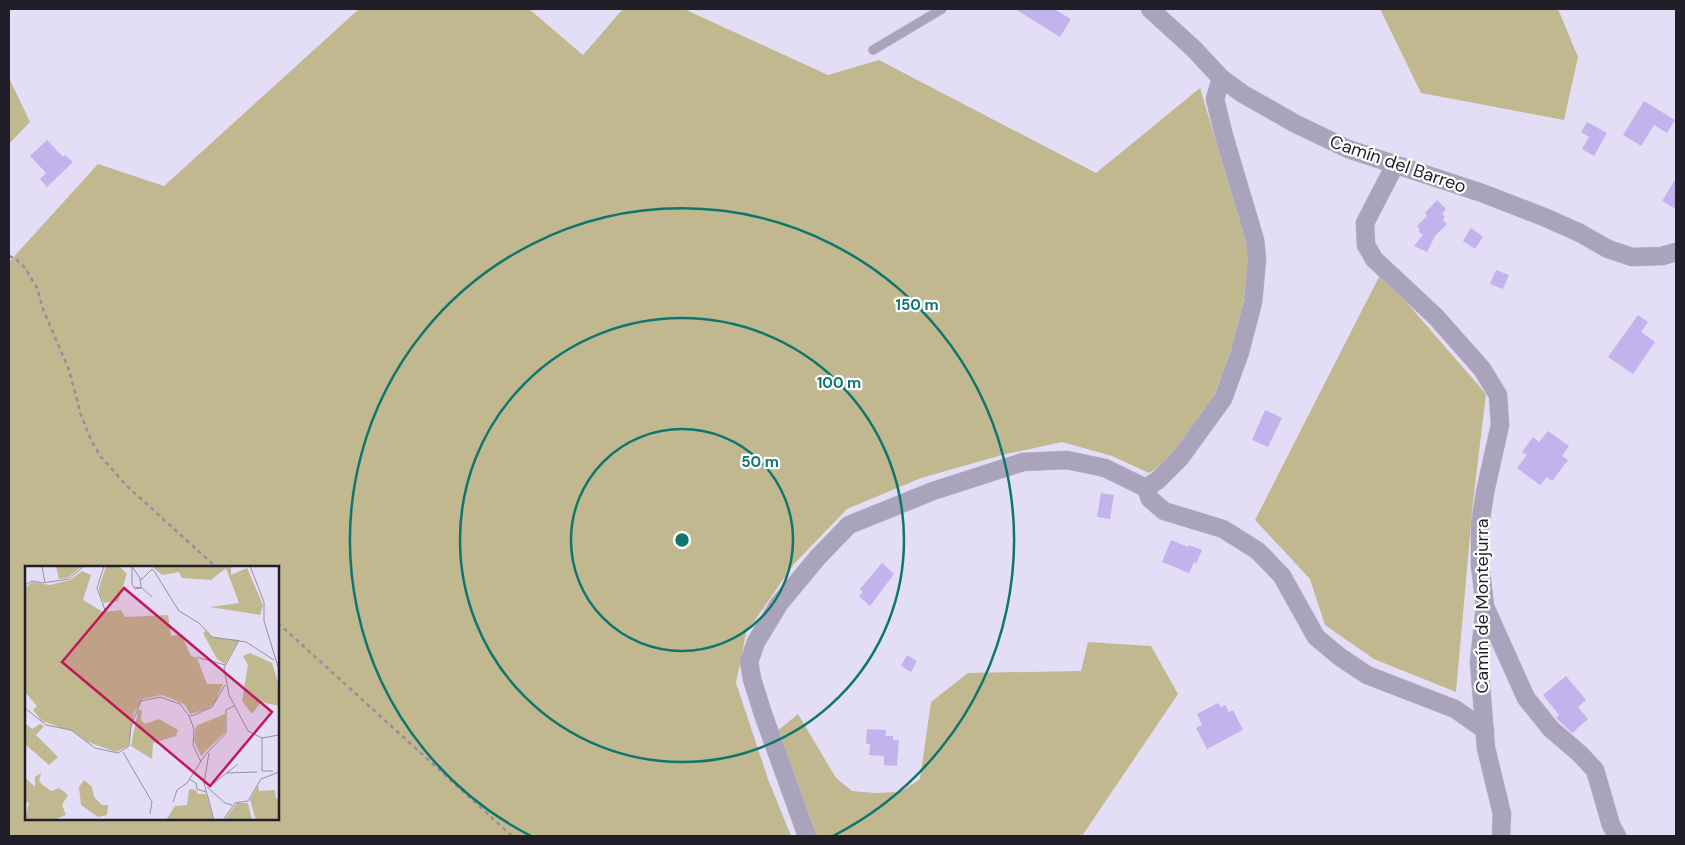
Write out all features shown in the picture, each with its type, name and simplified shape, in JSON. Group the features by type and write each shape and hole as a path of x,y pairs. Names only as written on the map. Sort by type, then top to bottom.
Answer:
{"street":[{"name":"Camín del Barreo","path":"1150,9 1194,49 1221,78 1244,94 1296,124 1348,149 1482,193 1544,217 1580,233 1608,249 1632,257 1662,256 1676,252"},
{"path":"1146,488 1158,480 1180,458 1223,398 1240,352 1253,302 1257,259 1256,240 1224,136 1215,99 1221,78"},
{"name":"Camín de Montejurra","path":"1395,165 1365,223 1366,245 1374,259 1436,317 1456,339 1482,369 1498,395 1500,425 1485,492 1480,525 1480,564 1485,606 1479,662 1486,748 1502,814 1501,836"},
{"path":"807,836 752,679 749,662 756,642 779,604 818,557 849,525 933,491 1023,462 1067,460 1105,468 1146,488 1150,499 1164,511 1223,529 1258,550 1282,576 1316,637 1340,657 1367,675 1455,709 1486,730"},
{"path":"1485,606 1526,698 1550,729 1580,754 1595,770 1611,826 1617,836"}],"lane":[{"path":"873,50 942,9"}],"path":[{"path":"9,256 16,259 25,268 37,288 43,309 69,370 81,416 92,442 101,457 128,487 214,566"},
{"path":"279,624 512,836"}],"shaded area":[{"path":"359,9 529,9 583,55 623,9 684,9 828,75 879,60 1096,173 1200,88 1249,252 1246,286 1236,339 1207,413 1168,461 1149,473 1112,456 1062,442 1002,455 921,478 847,509 794,564 746,633 736,683 768,779 791,836 9,836 9,262 98,164 164,186"},
{"path":"1380,9 1558,9 1578,57 1564,120 1421,93"},
{"path":"9,78 30,122 9,144"},
{"path":"1381,273 1486,394 1473,502 1456,692 1374,659 1325,625 1310,579 1255,520"},
{"path":"1088,642 1151,646 1178,694 1082,836 815,836 776,732 798,714 836,778 852,791 875,793 900,792 920,779 931,702 968,673 1081,671"}],"building":[{"path":"1015,9 1054,9 1071,19 1060,37"},
{"path":"1644,101 1675,120 1667,133 1654,125 1641,146 1623,135"},
{"path":"1587,122 1607,133 1594,156 1582,149 1589,137 1581,132"},
{"path":"47,140 63,157 65,155 73,162 47,187 40,179 46,173 30,156"},
{"path":"1676,178 1676,209 1662,201"},
{"path":"1437,200 1446,209 1442,214 1445,217 1443,220 1447,224 1435,236 1427,252 1414,246 1423,235 1418,231 1420,229 1417,226 1427,216 1425,213"},
{"path":"1471,228 1483,237 1475,249 1463,241"},
{"path":"1496,270 1509,275 1503,289 1490,284"},
{"path":"1638,315 1648,322 1641,332 1655,342 1633,374 1608,357"},
{"path":"1265,410 1282,418 1268,447 1252,440"},
{"path":"1548,431 1569,446 1562,456 1568,460 1552,481 1547,477 1540,485 1517,468 1527,455 1522,452 1533,437 1539,442"},
{"path":"1101,493 1114,495 1110,519 1097,517"},
{"path":"1171,540 1202,550 1196,564 1194,562 1189,573 1162,562"},
{"path":"882,563 894,574 870,606 859,596 863,592 860,589"},
{"path":"907,655 917,661 911,672 901,666"},
{"path":"1566,676 1586,700 1578,707 1588,719 1572,733 1556,718 1559,715 1543,695"},
{"path":"1218,703 1221,708 1225,705 1229,712 1233,710 1243,730 1207,749 1196,728 1202,725 1197,714"},
{"path":"867,729 886,730 886,736 893,736 893,740 899,740 897,766 884,765 884,756 869,755 870,744 866,744"}]}
